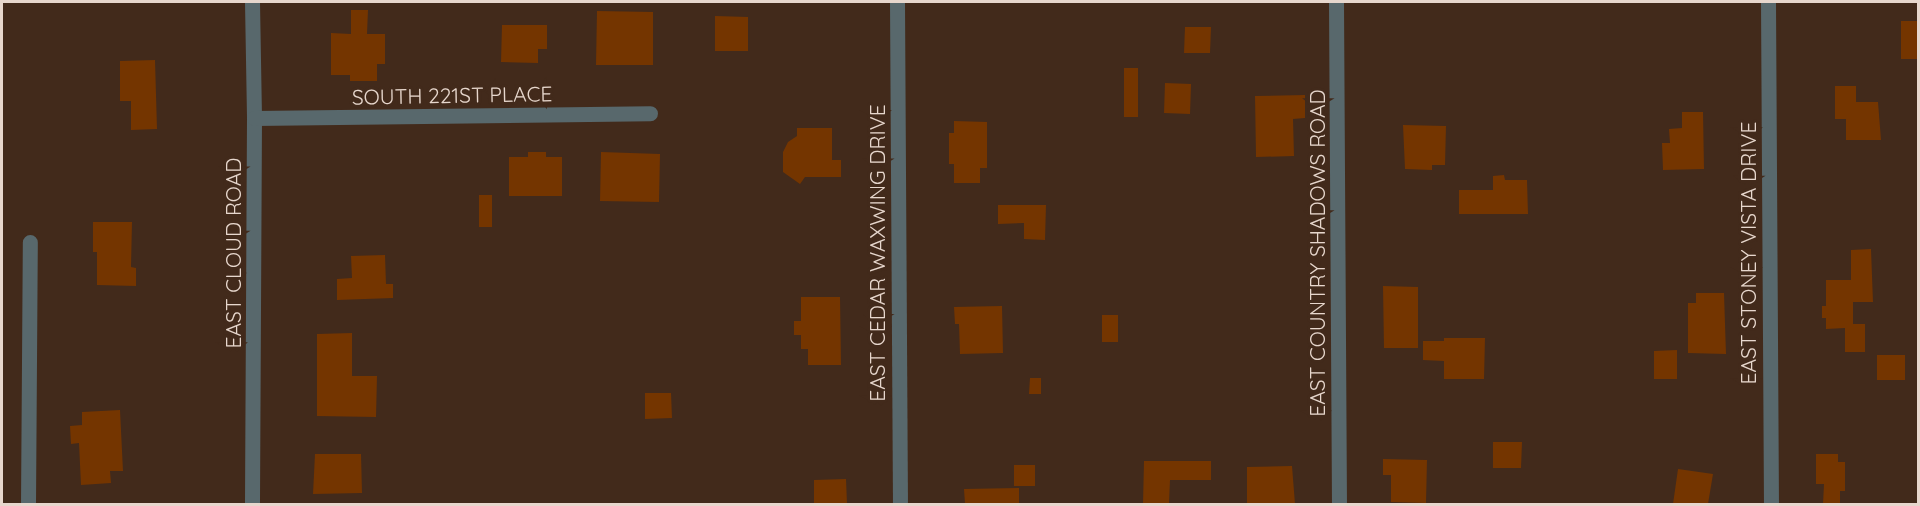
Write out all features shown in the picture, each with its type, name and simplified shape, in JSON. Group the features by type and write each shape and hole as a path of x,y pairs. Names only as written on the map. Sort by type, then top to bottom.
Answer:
{"street":[{"name":"EAST CLOUD ROAD","path":"252,2 255,118 252,504"},
{"name":"EAST CEDAR WAXWING DRIVE","path":"897,2 900,504"},
{"name":"EAST COUNTRY SHADOWS ROAD","path":"1336,2 1339,504"},
{"name":"EAST STONEY VISTA DRIVE","path":"1768,2 1771,504"},
{"name":"SOUTH 221ST PLACE","path":"255,118 650,113"},
{"path":"28,504 30,242"}],"building":[{"path":"351,10 368,10 367,34 385,34 385,64 377,64 377,81 350,81 350,75 331,75 331,33 351,34"},
{"path":"597,11 653,12 653,65 596,65"},
{"path":"715,16 748,17 748,51 715,51"},
{"path":"1901,21 1918,21 1918,59 1901,59"},
{"path":"502,25 547,25 547,49 538,49 538,63 501,62"},
{"path":"1185,27 1211,27 1210,53 1184,53"},
{"path":"155,60 157,129 131,130 131,101 120,101 120,61"},
{"path":"1124,68 1138,68 1138,117 1124,117"},
{"path":"1165,83 1191,84 1190,114 1164,113"},
{"path":"1835,86 1856,86 1856,102 1878,102 1881,140 1846,140 1846,119 1835,119"},
{"path":"1305,95 1305,118 1293,119 1294,156 1256,157 1255,96"},
{"path":"1682,112 1703,112 1704,169 1663,170 1662,143 1670,143 1669,129 1682,128"},
{"path":"954,121 987,122 987,168 980,168 980,183 954,183 954,164 949,164 949,133 954,133"},
{"path":"1403,125 1446,126 1445,165 1432,165 1432,170 1405,169"},
{"path":"797,128 832,128 832,160 841,160 841,177 805,177 800,184 783,172 783,152 788,142 797,136"},
{"path":"528,152 546,152 546,157 562,157 562,196 509,196 509,157 528,157"},
{"path":"601,152 660,154 659,202 600,201"},
{"path":"1504,175 1505,180 1527,180 1528,214 1459,214 1459,190 1493,190 1493,176"},
{"path":"479,195 492,195 492,227 479,227"},
{"path":"998,205 1046,205 1045,240 1024,239 1024,223 998,224"},
{"path":"93,222 132,222 131,267 136,268 136,286 97,285 97,252 93,252"},
{"path":"1871,249 1873,302 1853,302 1853,324 1865,324 1865,352 1845,352 1845,328 1826,329 1826,318 1822,318 1822,306 1826,306 1826,280 1851,280 1851,250"},
{"path":"385,255 386,284 393,284 393,298 337,300 337,279 352,278 351,256"},
{"path":"1383,286 1418,287 1418,348 1384,348"},
{"path":"1696,293 1724,293 1726,354 1688,353 1688,303 1696,303"},
{"path":"801,297 840,297 841,365 808,365 808,349 801,349 801,335 794,335 794,321 801,321"},
{"path":"1002,306 1003,353 960,354 959,324 955,324 954,307"},
{"path":"1102,315 1118,315 1118,342 1102,342"},
{"path":"352,333 352,376 377,376 376,417 317,416 317,334"},
{"path":"1444,338 1485,338 1484,379 1444,379 1444,361 1423,360 1423,341 1444,341"},
{"path":"1677,350 1677,379 1654,379 1654,351"},
{"path":"1877,355 1905,355 1905,380 1877,380"},
{"path":"1030,378 1041,378 1041,394 1029,394"},
{"path":"645,393 671,393 672,418 645,419"},
{"path":"120,410 123,471 110,471 111,483 81,485 79,443 71,444 70,426 82,425 82,412"},
{"path":"1493,442 1522,442 1521,468 1493,468"},
{"path":"315,454 361,454 362,493 313,494"},
{"path":"1816,454 1838,454 1838,462 1845,462 1845,491 1840,491 1840,504 1823,504 1824,484 1816,484"},
{"path":"1383,459 1427,460 1426,503 1391,502 1391,475 1383,475"},
{"path":"1144,461 1211,461 1211,480 1170,480 1169,504 1143,504"},
{"path":"1014,465 1035,465 1035,486 1014,486"},
{"path":"1292,466 1295,504 1247,504 1247,467"},
{"path":"1678,469 1713,474 1708,504 1673,504"},
{"path":"846,479 847,504 814,504 814,480"},
{"path":"1019,488 1019,504 965,504 964,489"}]}
